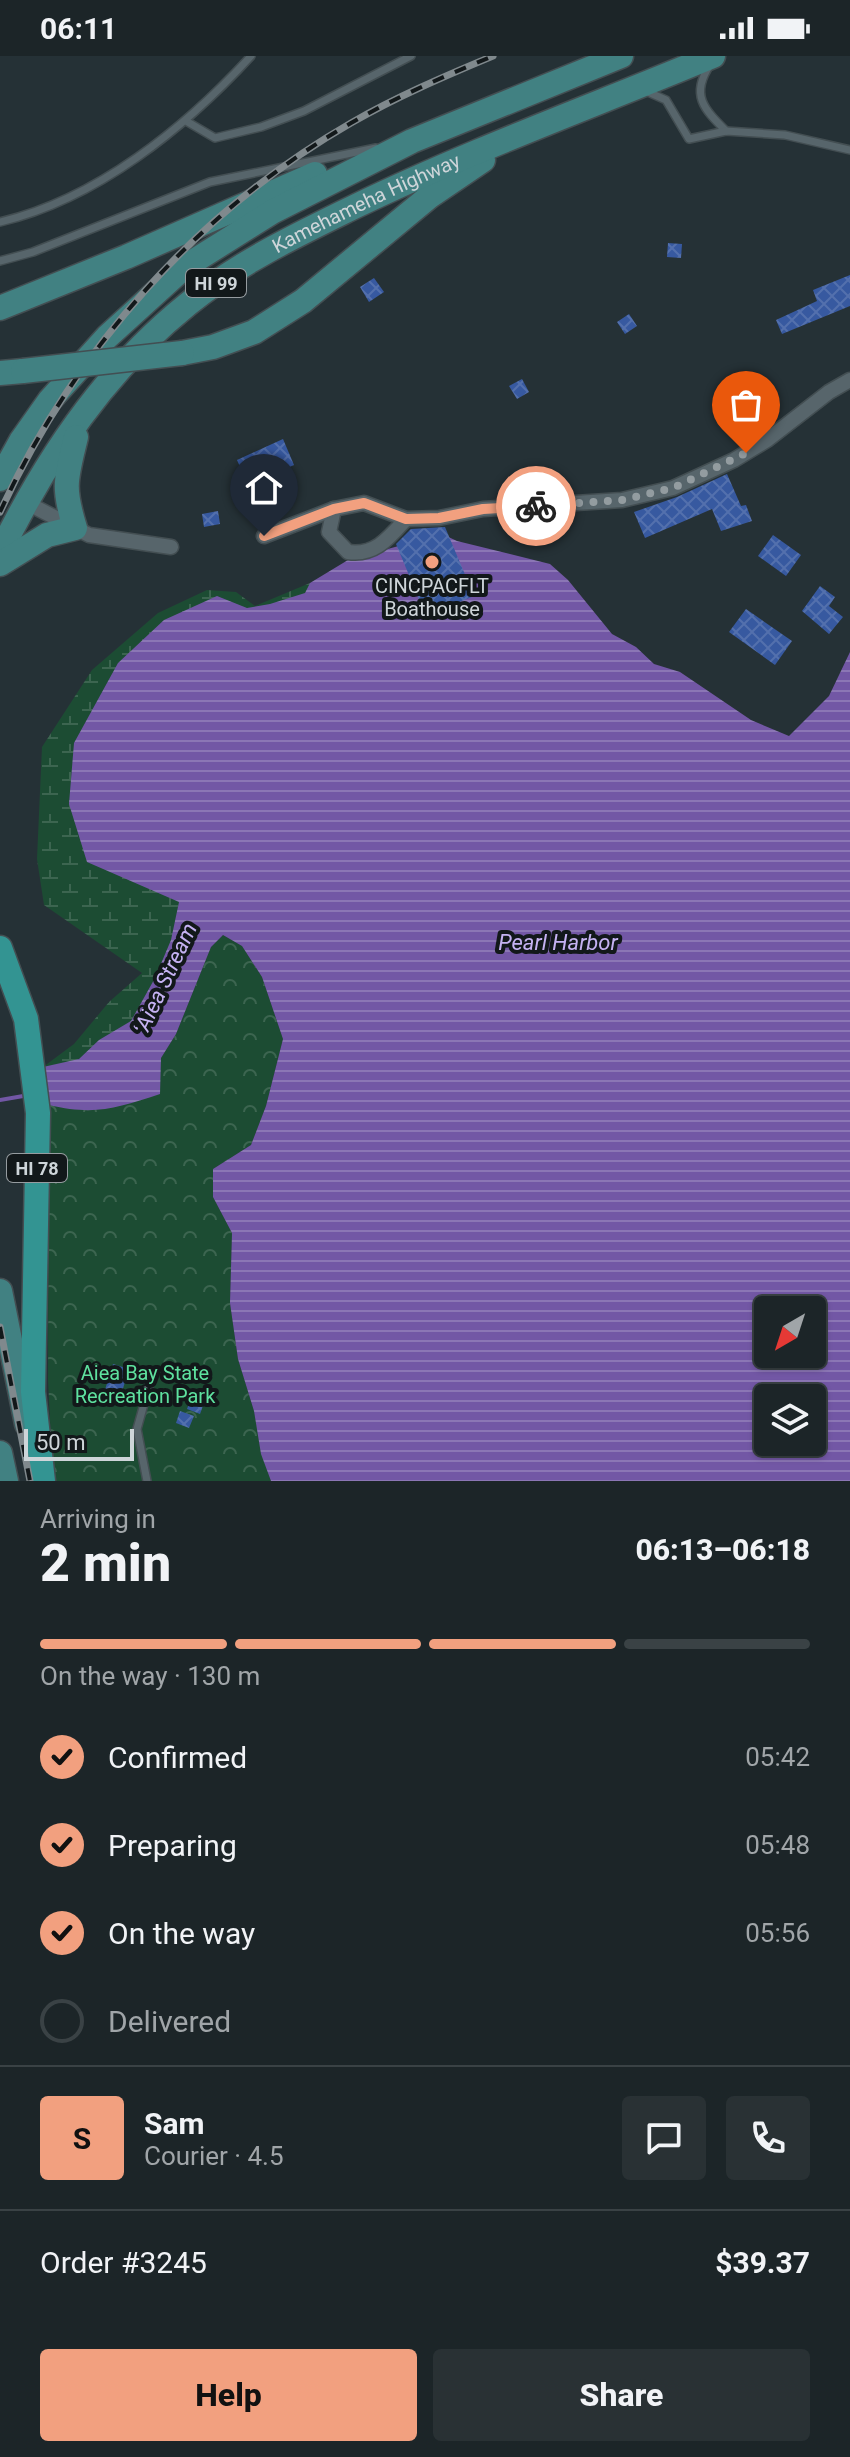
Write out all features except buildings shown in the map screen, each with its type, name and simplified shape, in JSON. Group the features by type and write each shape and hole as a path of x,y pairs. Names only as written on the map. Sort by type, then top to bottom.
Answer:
{"highway":[{"name":"HI 78","path":"0,948 26,1019 38,1113 33,1392 41,1481"}],"main road":[{"name":"Kamehameha Highway","path":"0,479 21,441 50,400 107,337 183,268 272,212 412,141 588,64 621,56"},
{"name":"Kamehameha Highway","path":"0,553 25,502 82,415 148,340 188,304 230,273 269,248 402,184 529,129 715,56"},
{"path":"11,372 182,353 213,347 254,332 303,301 430,196 529,129"},
{"path":"0,308 126,257 332,166 412,141"},
{"path":"0,564 47,535 75,528 67,501 65,477 82,415"},
{"path":"21,441 18,466 25,502"},
{"path":"0,1291 41,1481"},
{"path":"0,1453 6,1481"}],"street":[{"path":"264,536 334,509 364,503 406,519 439,518 483,509 622,500 673,488 734,460 767,440 829,392 850,380"},
{"path":"25,502 89,535 171,547"},
{"path":"334,509 329,532 348,552 362,554 385,542 406,519"}],"lane":[{"path":"0,222 22,217 96,183 186,121 251,56"},
{"path":"186,121 215,138 261,127 304,111 411,56"},
{"path":"715,56 705,73 700,92 706,112 726,131"},
{"path":"615,95 635,90 658,95 670,105 689,139 726,131 785,135 850,150"},
{"path":"0,261 33,252 210,182 412,141"},
{"path":"147,1481 137,1429 151,1379"}],"green space":[{"path":"310,583 321,587 187,879 184,930 117,1053 43,1067 74,1044 109,1002 142,973 44,905 37,859 42,747 92,670 158,613 207,590 236,592 255,606"},
{"name":"Aiea Bay State Recreation Park","path":"223,935 242,946 262,977 283,1039 266,1106 251,1145 213,1169 213,1197 232,1233 230,1303 238,1359 271,1481 53,1481 48,1380 49,1075 161,1058 176,1034 211,947"}],"water":[{"name":"Pearl Harbor","path":"442,534 457,541 550,564 568,580 612,634 636,647 654,664 680,672 751,720 789,736 829,696 850,652 850,1481 271,1481 261,1454 254,1411 238,1359 230,1303 232,1233 213,1197 213,1169 251,1145 266,1106 283,1039 262,977 242,946 223,935 211,947 176,1034 161,1058 160,1094 106,1109 80,1110 49,1105 43,1067 79,1059 99,1040 131,1021 155,978 171,940 179,902 87,862 69,804 74,743 118,663 164,620 217,596 247,608 305,593 310,583 348,560"}],"waterway":[{"name":"ʻAiea Stream","path":"0,1100 29,1095"}],"railway":[{"path":"0,512 64,396 145,290 191,243 241,199 294,159 351,123 493,56"},
{"path":"0,1327 30,1481"}],"way so far":[{"path":"536,506 622,500 673,488 746,453"}],"place":[{"name":"CINCPACFLT Boathouse","path":"432,562"}],"route":[{"path":"264,536 334,509 364,503 406,519 536,506"}]}
